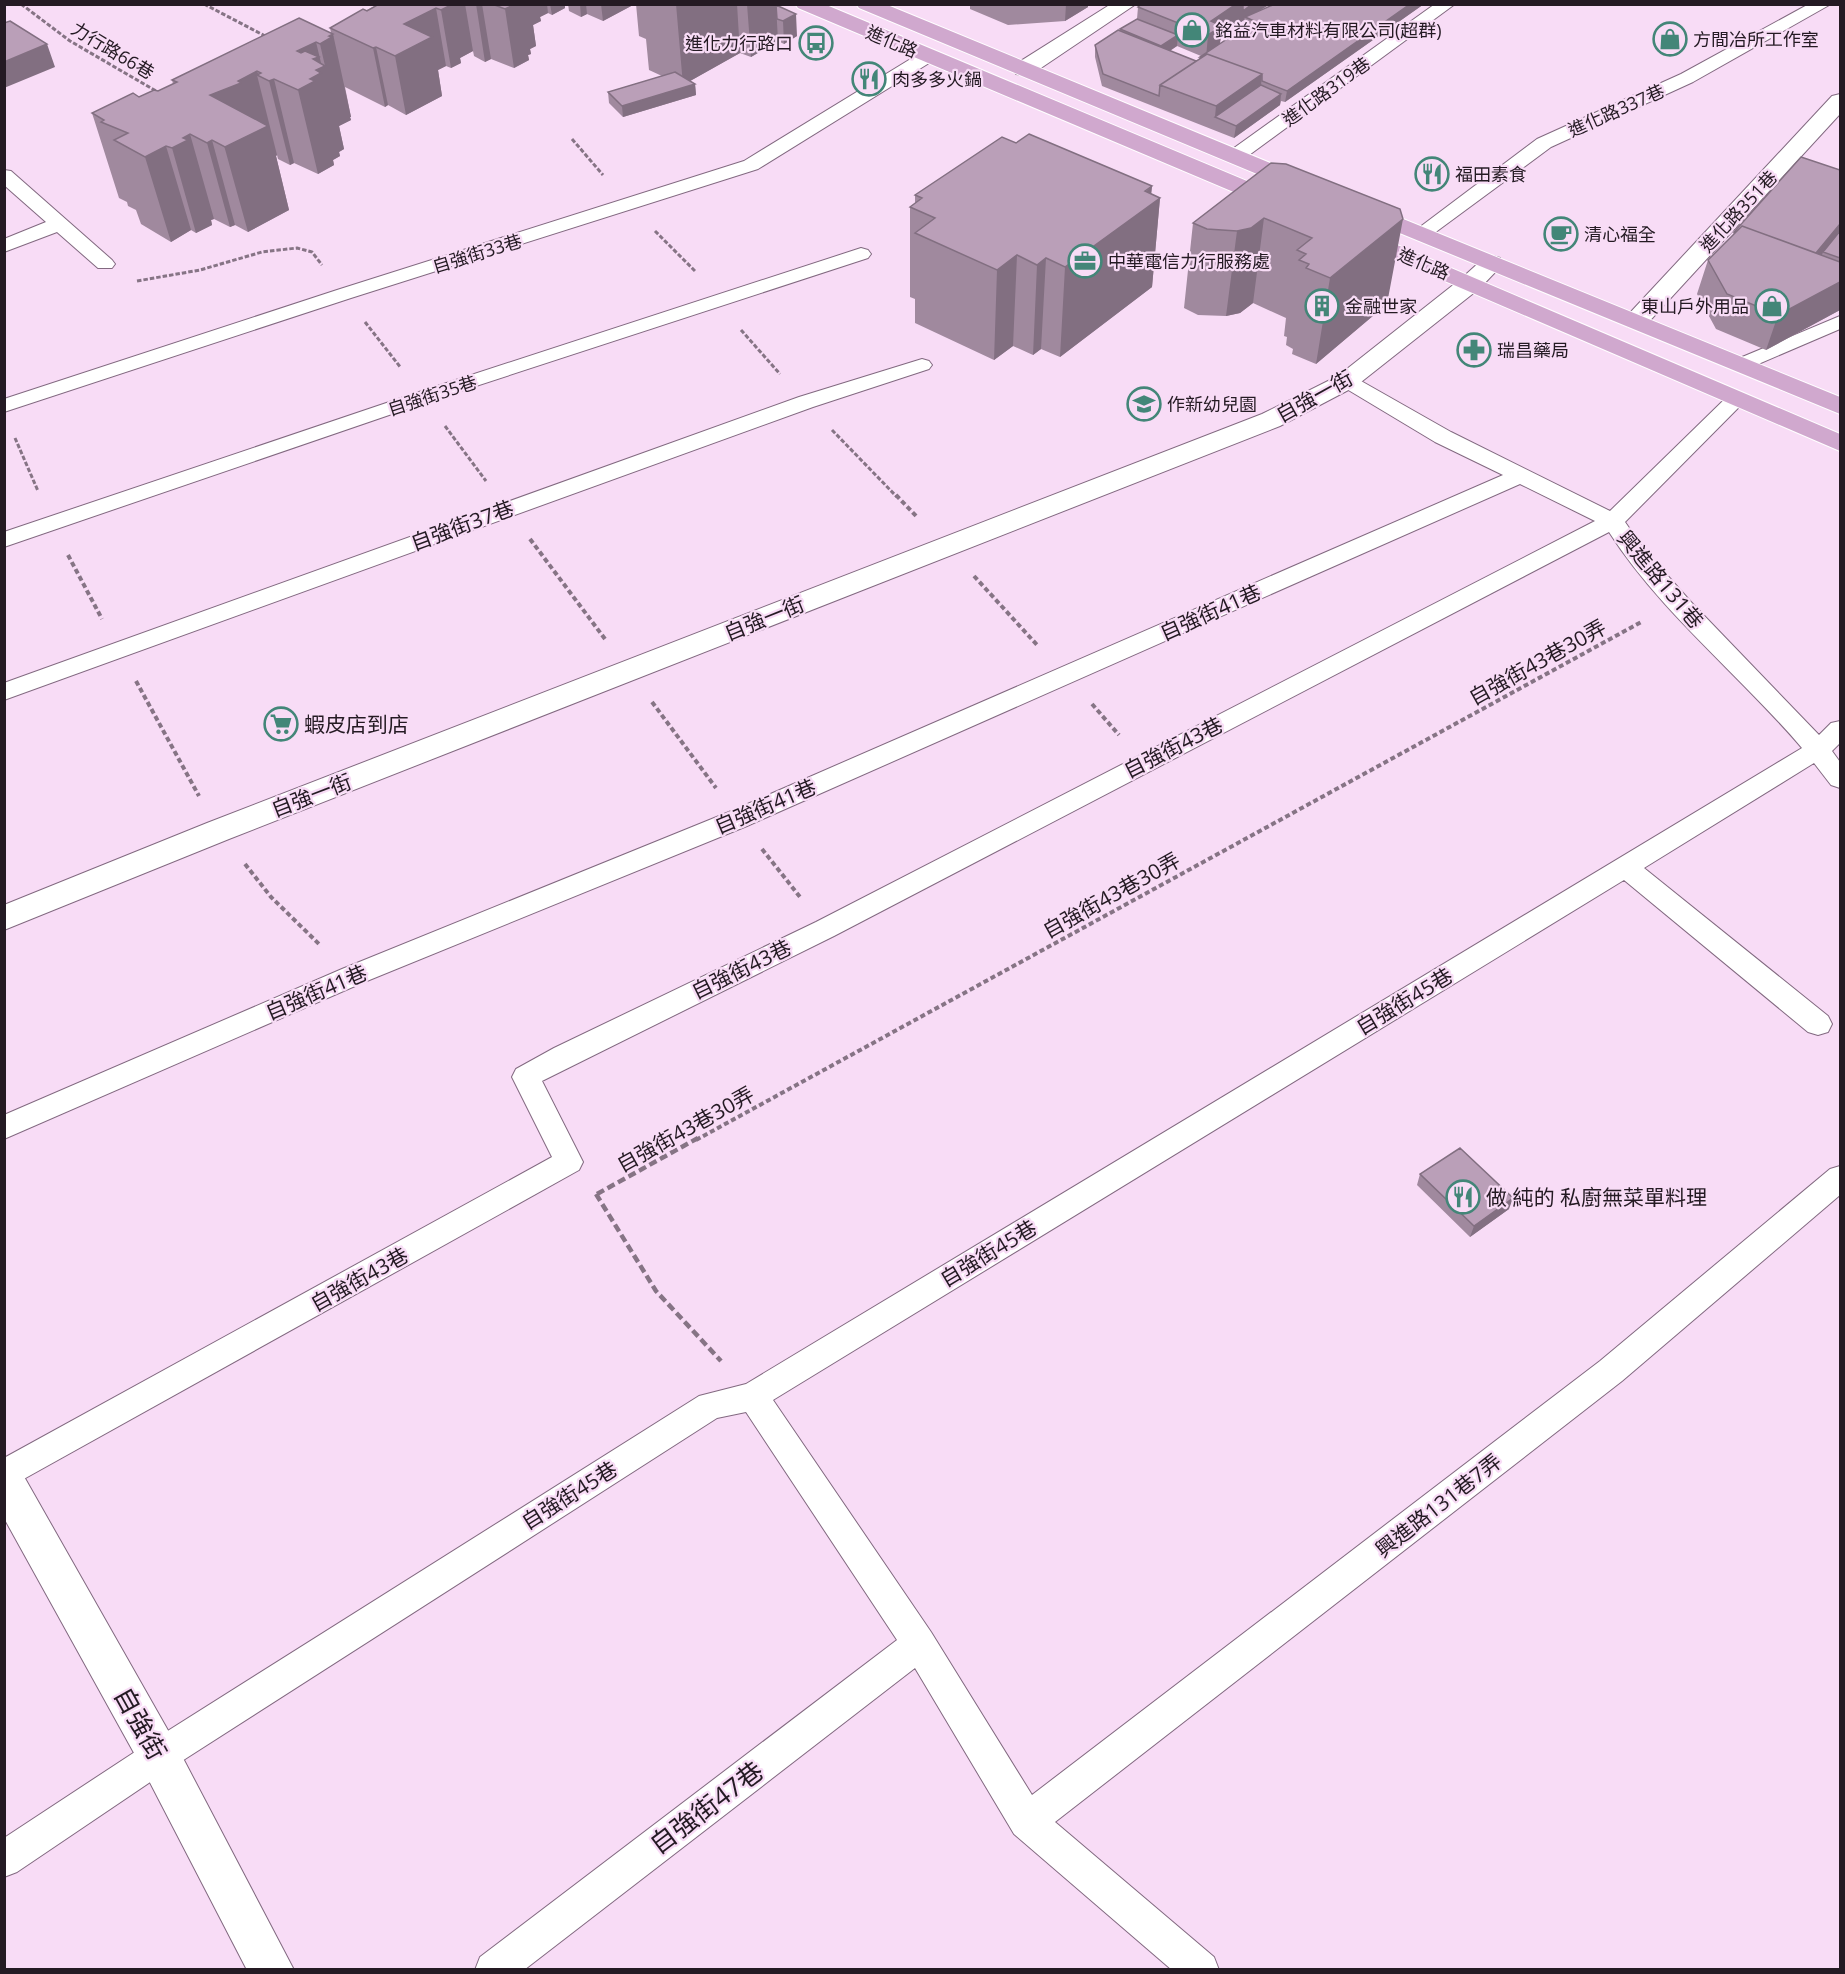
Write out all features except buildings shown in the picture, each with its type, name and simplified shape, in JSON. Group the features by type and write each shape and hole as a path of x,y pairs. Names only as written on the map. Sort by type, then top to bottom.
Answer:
{"main road":[{"name":"進化路","path":"805,4 1298,210"},
{"name":"進化路","path":"866,4 1234,158 1840,406"},
{"name":"進化路","path":"1330,224 1840,443"}],"street":[{"path":"1024,69 1126,4"},
{"name":"進化路351巷","path":"1636,321 1840,101"},
{"name":"自強一街","path":"4,918 218,831 1271,420 1347,381 1471,283 1492,263"},
{"name":"自強街","path":"4,1477 159,1756 272,1970"}],"lane":[{"name":"進化路319巷","path":"1234,158 1447,4"},
{"name":"進化路337巷","path":"1422,233 1544,142 1687,78 1813,6"},
{"name":"自強街33巷","path":"4,406 344,294 752,165 928,56"},
{"path":"5,176 105,264"},
{"path":"4,246 59,224"},
{"name":"自強街35巷","path":"4,540 423,397 861,254"},
{"path":"1742,364 1840,322"},
{"name":"自強街37巷","path":"4,692 507,508 806,402 922,365"},
{"name":"興進路131巷","path":"1347,381 1443,437 1613,521 1622,537 1677,602 1819,749 1840,778"},
{"name":"自強街43巷","path":"4,1477 569,1162 526,1077 564,1056 825,928 1613,521 1737,398"},
{"name":"自強街41巷","path":"4,1128 352,976 738,819 1522,476"},
{"name":"自強街45巷","path":"4,1858 159,1756 710,1406 753,1396 1819,749 1840,729"},
{"path":"1625,867 1818,1024"},
{"name":"興進路131巷7弄","path":"1027,1821 1611,1371 1840,1178"},
{"path":"753,1396 919,1644 1027,1821 1201,1970"},
{"name":"自強街47巷","path":"493,1970 919,1644"}],"path":[{"name":"力行路66巷","path":"21,4 70,41 157,92"},
{"path":"204,4 275,42"},
{"path":"572,140 629,205 702,277 716,301 806,402 1066,675 1143,762"},
{"path":"105,264 125,283 171,277 262,252 297,248 312,252 507,508 738,819 825,928"},
{"path":"14,435 45,506 49,525 218,831 271,897 352,976"},
{"name":"自強街43巷30弄","path":"596,1194 1677,602"},
{"path":"569,1162 596,1194 656,1291 753,1396"}],"place":[{"name":"銘益汽車材料有限公司(超群)","path":"1192,30"},
{"name":"方間冶所工作室","path":"1670,39"},
{"name":"進化力行路口","path":"816,43"},
{"name":"肉多多火鍋","path":"869,79"},
{"name":"福田素食","path":"1432,174"},
{"name":"清心福全","path":"1561,234"},
{"name":"中華電信力行服務處","path":"1085,261"},
{"name":"金融世家","path":"1322,306"},
{"name":"東山戶外用品","path":"1772,306"},
{"name":"瑞昌藥局","path":"1474,350"},
{"name":"作新幼兒園","path":"1144,404"},
{"name":"蝦皮店到店","path":"281,724"},
{"name":"做 純的 私廚無菜單料理","path":"1463,1197"}]}
